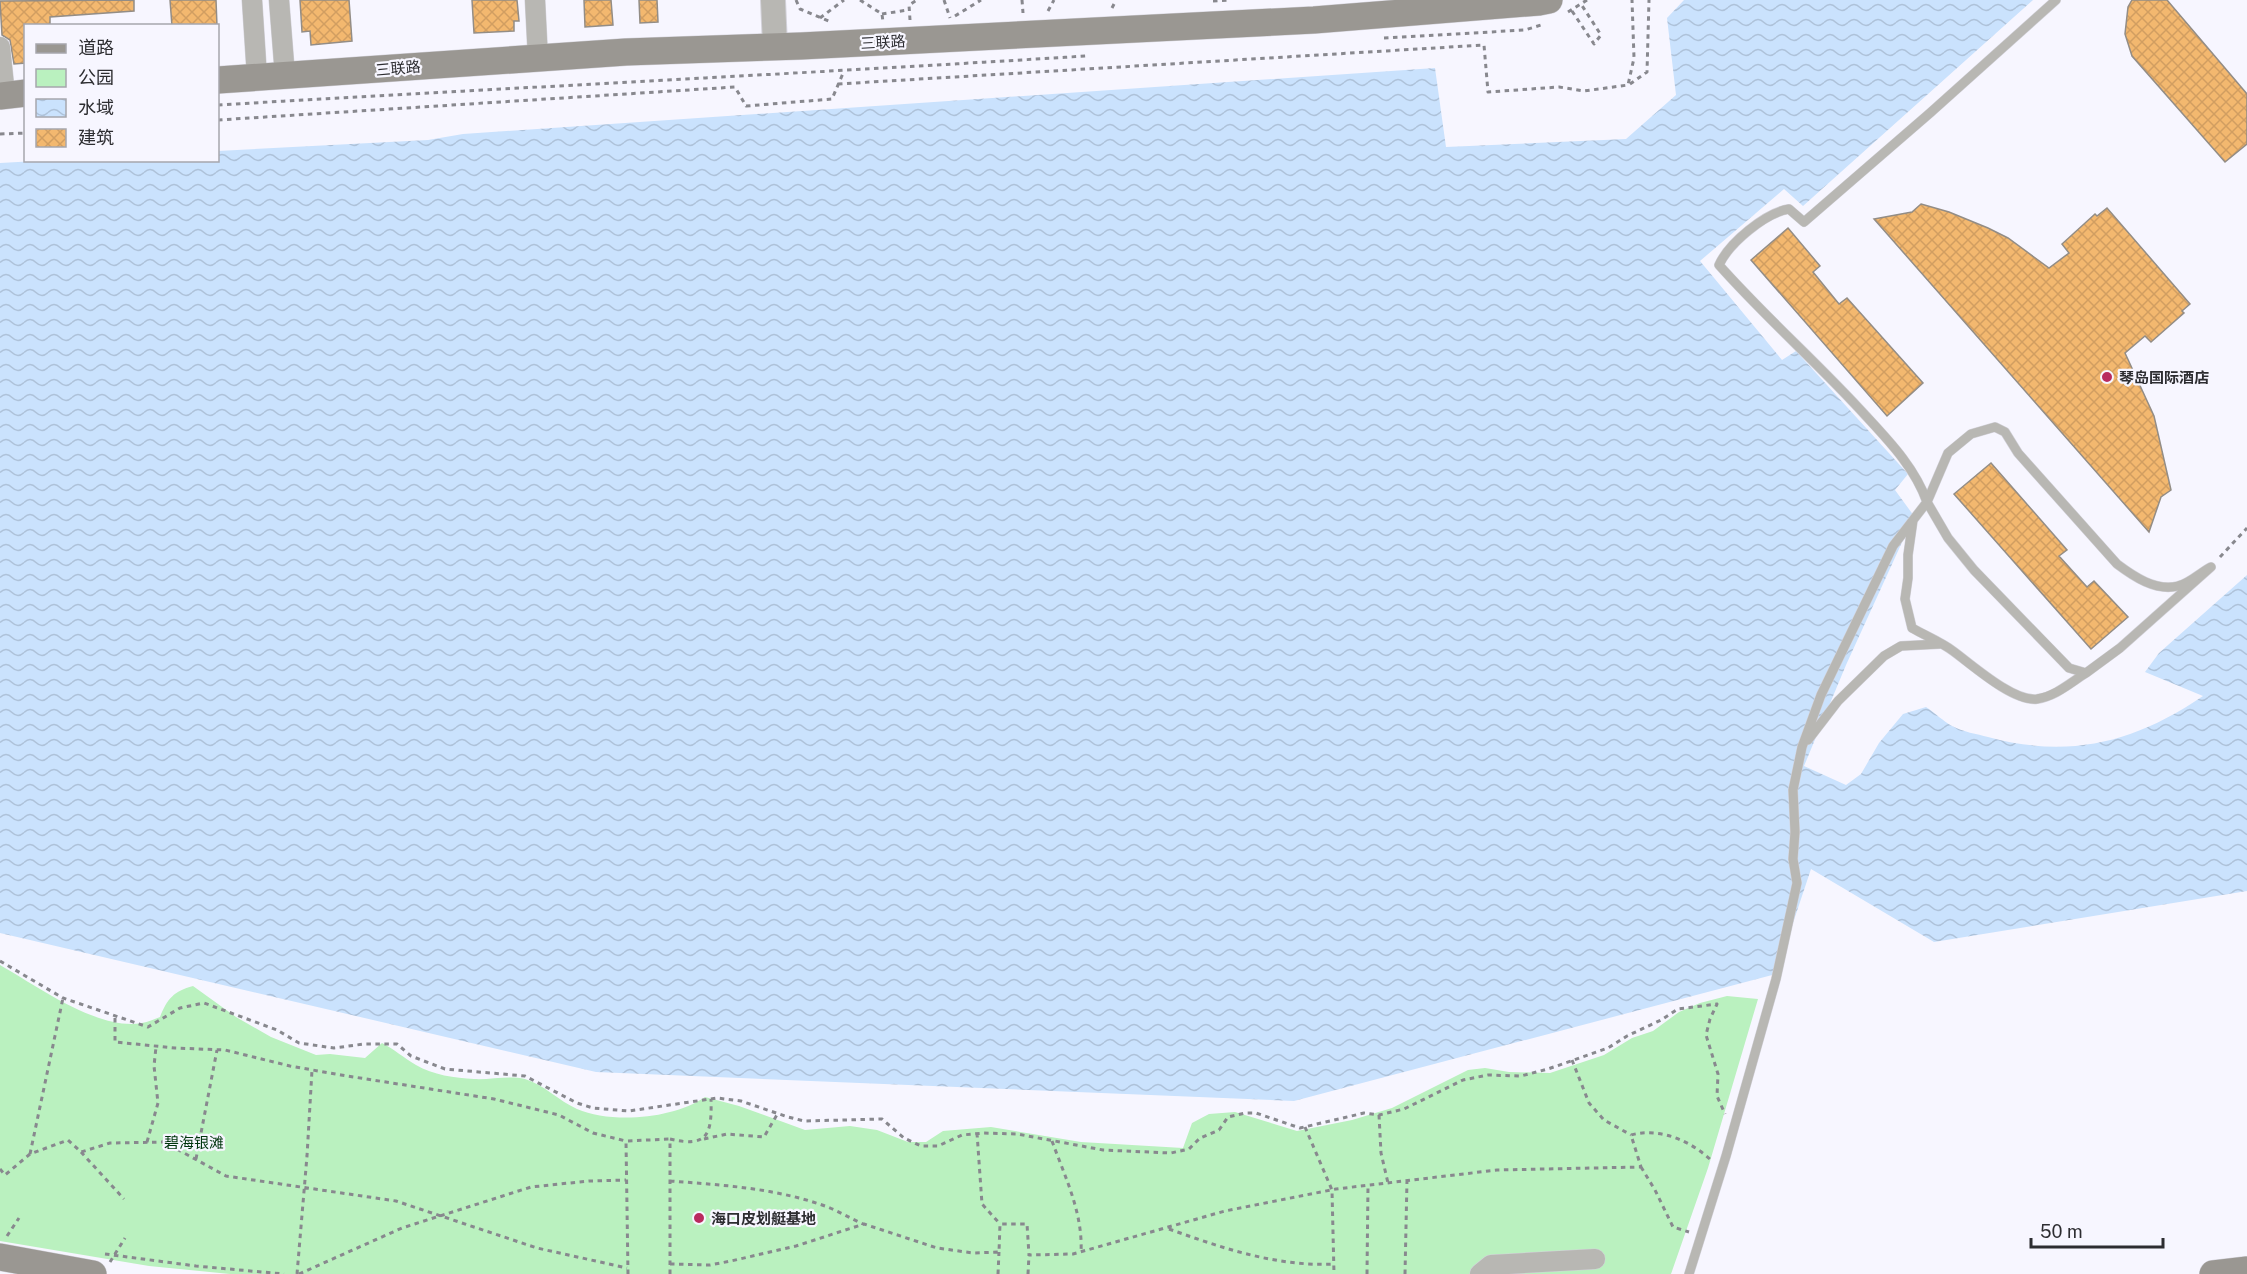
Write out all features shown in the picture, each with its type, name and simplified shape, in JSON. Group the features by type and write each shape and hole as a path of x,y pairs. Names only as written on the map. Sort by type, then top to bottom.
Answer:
{"main road":[{"name":"三联路","path":"219,80 626,52 1314,20 1539,2 1556,13"},
{"path":"8,1244 102,1264"},
{"path":"2213,1274 2247,1270"}],"street":[{"path":"252,0 257,76"},
{"path":"279,0 285,76"},
{"path":"535,0 538,59"},
{"path":"773,0 775,46"},
{"path":"0,47 10,95"},
{"path":"1480,1274 1491,1265 1595,1259"}],"lane":[{"path":"2056,0 1818,211 1804,222 1789,209 1777,211 1752,228 1723,257 1719,265 1739,288 1849,397 1893,446 1921,485 1927,502 1948,538 1974,570 2069,668 2086,674"},
{"path":"1689,1274 1722,1170 1776,979 1797,883 1793,859 1793,790 1803,747 1821,695 1845,641 1893,546 1927,502 1948,453 1971,434 1995,427 2005,432 2018,453 2117,564 2137,578 2158,586 2178,586 2211,567"},
{"path":"1914,517 1908,555 1905,599 1912,628 1942,644 1984,676 2013,692 2034,699 2057,693 2086,674 2120,648 2211,567"},
{"path":"1803,747 1838,701 1884,656 1901,646 1942,644"}],"path":[{"path":"820,18 844,0"},
{"path":"860,0 882,14 908,10"},
{"path":"910,22 909,5 917,0"},
{"path":"944,0 950,19 981,0"},
{"path":"1022,0 1023,14"},
{"path":"1048,11 1054,0"},
{"path":"1112,8 1116,0"},
{"path":"1373,39 1525,30 1556,13 1587,0"},
{"path":"1628,85 1634,58 1632,0"},
{"path":"838,84 1485,45 1488,92 1559,87 1584,91 1628,85 1647,72 1650,1"},
{"path":"1556,13 1594,44 1601,35 1581,4"},
{"path":"882,14 883,24"},
{"path":"219,105 1086,56"},
{"path":"729,77 746,106 832,99 844,71"},
{"path":"219,120 735,87"},
{"path":"0,134 24,133"},
{"path":"2211,567 2247,528"},
{"path":"0,961 63,998 148,1027 180,1008 204,1003 277,1030 299,1043 334,1048 364,1044 397,1044 411,1056 445,1069 525,1076 576,1103 593,1108 629,1111 711,1099 741,1101 804,1120 882,1119 904,1138 921,1146 938,1146 962,1135 978,1133 1017,1134 1103,1150 1171,1154 1189,1149 1200,1138 1219,1130 1228,1117 1256,1113 1300,1128 1364,1113 1379,1115 1404,1109 1463,1080 1488,1075 1521,1076 1572,1060 1608,1047 1678,1009 1717,1004 1706,1035 1718,1074 1717,1096 1721,1109 1734,1127"},
{"path":"30,1154 63,998"},
{"path":"115,1017 115,1042 225,1050 312,1070 494,1099 559,1115 593,1133 626,1141 670,1139 689,1144 727,1134 764,1137 778,1113"},
{"path":"147,1142 158,1103 154,1066 156,1046"},
{"path":"196,1159 217,1050"},
{"path":"1572,1060 1589,1103 1604,1120 1631,1135 1641,1167 1673,1227 1701,1236"},
{"path":"312,1070 298,1274 402,1228 531,1187 626,1180"},
{"path":"702,1139 710,1127 711,1099"},
{"path":"1379,1115 1380,1145 1388,1183"},
{"path":"1305,1127 1332,1190 1334,1274"},
{"path":"1631,1135 1643,1131 1669,1135 1700,1149 1722,1170"},
{"path":"978,1133 982,1204 1000,1224 998,1274"},
{"path":"670,1139 670,1274"},
{"path":"0,1169 5,1175 30,1154 68,1140 124,1199"},
{"path":"626,1141 628,1274"},
{"path":"1052,1141 1078,1214 1082,1238 1081,1252"},
{"path":"81,1152 110,1143 164,1142 226,1176 396,1201 537,1248 627,1268"},
{"path":"1029,1255 1081,1252 1225,1210 1332,1190 1497,1170 1641,1167"},
{"path":"1405,1274 1407,1180"},
{"path":"670,1181 753,1188 825,1207 864,1224 937,1248 973,1253 999,1252"},
{"path":"1367,1274 1368,1186"},
{"path":"0,1236 8,1244 19,1218"},
{"path":"670,1264 710,1265 731,1261 796,1246 864,1224"},
{"path":"1000,1224 1027,1224 1028,1274"},
{"path":"1167,1228 1216,1245 1276,1261 1318,1265 1334,1264"},
{"path":"102,1264 114,1256 125,1238"},
{"path":"102,1264 114,1256 284,1274"}],"green space":[{"name":"碧海银滩","path":"0,965 68,1005 106,1020 125,1024 142,1023 160,1017 165,1005 172,997 181,990 193,986 236,1017 271,1037 316,1055 330,1054 365,1058 382,1043 416,1065 430,1071 467,1079 512,1077 525,1079 577,1109 607,1117 642,1117 660,1114 692,1104 705,1097 739,1106 805,1130 850,1126 877,1130 908,1142 926,1142 943,1131 991,1127 1081,1142 1183,1148 1192,1123 1209,1114 1235,1112 1297,1131 1352,1120 1392,1108 1468,1070 1485,1068 1509,1072 1550,1073 1604,1055 1632,1038 1653,1031 1679,1012 1700,1003 1727,996 1758,999 1708,1168 1671,1274 230,1274 149,1266 0,1241"}],"water":[{"path":"1684,0 2033,0 1803,206 1784,189 1700,261 1782,360 1796,351 1908,474 1895,490 1914,516 1846,665 1804,766 1846,785 1861,774 1879,743 1903,714 1926,707 1961,730 2018,743 2046,746 2073,746 2100,742 2152,725 2203,696 2145,672 2159,653 2247,575 2247,891 1934,942 1811,869 1776,974 1294,1101 596,1072 0,933 0,163 219,162 219,151 428,140 463,134 1435,68 1446,147 1626,139 1676,95 1667,18"}],"building":[{"path":"134,0 134,11 50,17 50,24 24,24 24,63 14,64 10,40 2,35 0,1"},
{"path":"170,0 216,0 217,24 172,24"},
{"path":"300,0 349,0 352,41 311,45 310,31 302,32"},
{"path":"472,0 517,0 519,21 514,21 514,31 474,33"},
{"path":"584,0 611,0 613,25 585,27"},
{"path":"639,0 657,0 658,22 640,23"},
{"path":"2132,0 2167,0 2247,94 2247,144 2225,162 2132,56 2125,34 2128,7"},
{"path":"1921,204 1949,212 2008,238 2049,268 2069,253 2062,244 2095,214 2097,216 2107,208 2190,304 2182,311 2184,313 2151,342 2145,336 2125,353 2154,416 2171,490 2161,497 2149,532 1874,219 1912,212"},
{"path":"1788,228 1820,266 1813,272 1839,304 1847,298 1923,383 1887,416 1751,260"},
{"path":"1991,463 2067,550 2059,556 2087,587 2094,581 2128,617 2091,649 1954,494"}],"place":[{"name":"琴岛国际酒店","path":"2107,377"},
{"name":"海口皮划艇基地","path":"699,1218"}]}
